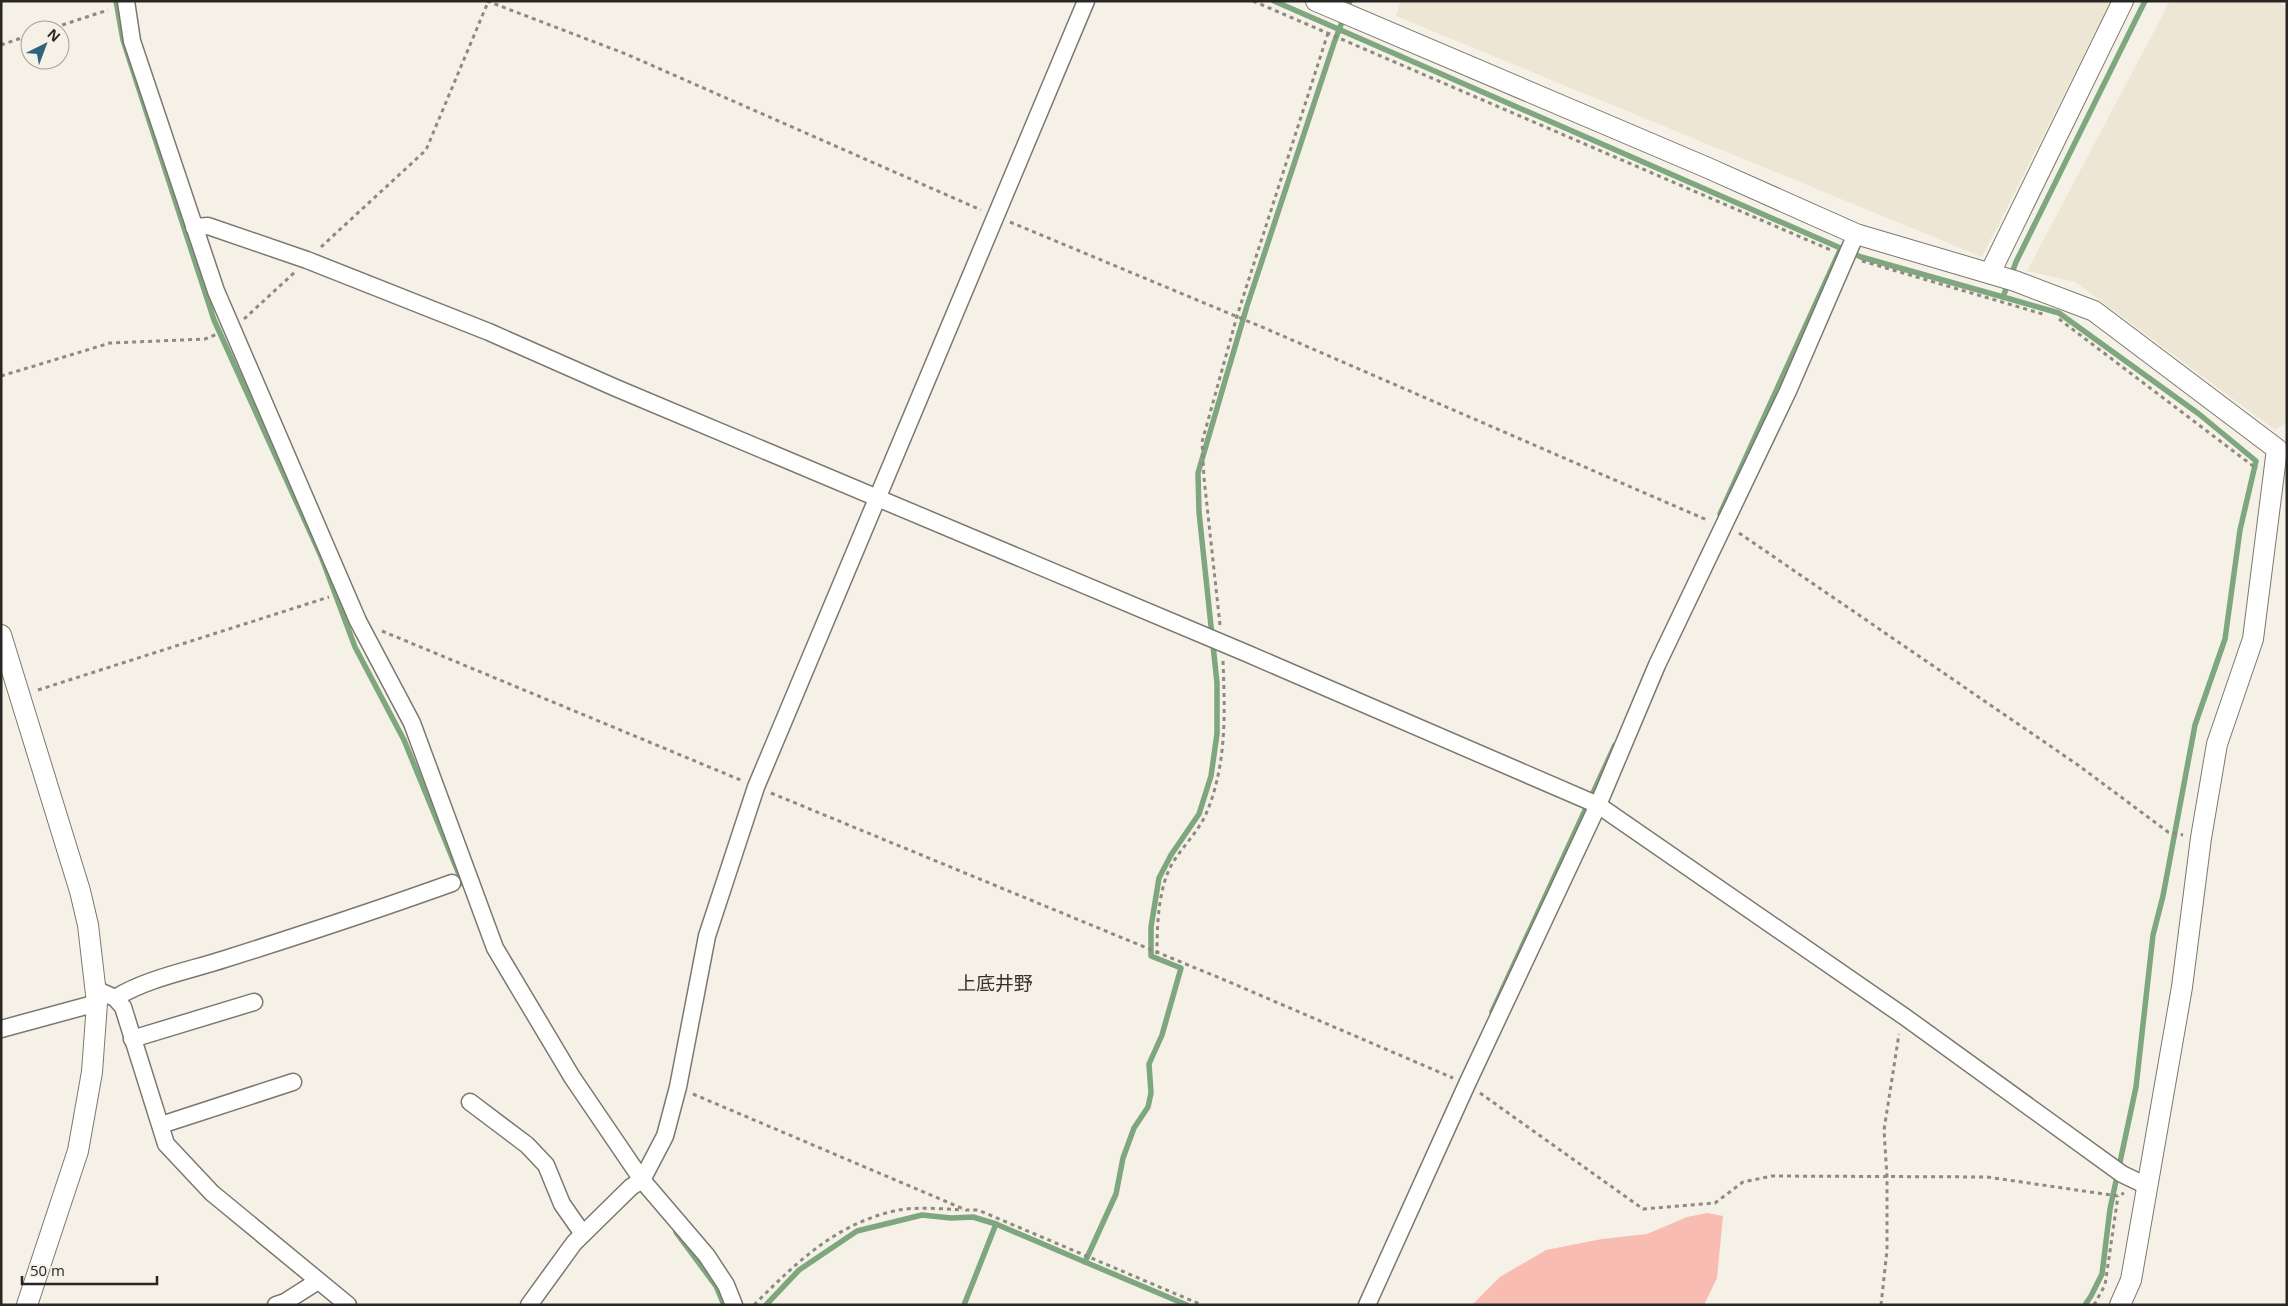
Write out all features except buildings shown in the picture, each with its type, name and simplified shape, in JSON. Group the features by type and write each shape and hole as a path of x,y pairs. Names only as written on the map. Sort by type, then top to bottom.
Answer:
{"street":[{"path":"126,1 132,41 216,291 358,621 412,723 495,948 572,1078 642,1180 707,1256 726,1285 734,1305"},
{"path":"529,1305 574,1243 631,1187 642,1180 665,1136 678,1087 707,936 756,787 936,355 997,217 1086,1"},
{"path":"1316,1 1360,10 1856,234 1990,273 2094,312 2282,446 2274,481 2253,639 2217,744 2201,838 2182,988 2143,1184 2131,1280 2120,1305"},
{"path":"1990,273 2123,1"},
{"path":"194,227 208,226 307,260 489,332 1222,643 1598,805 1905,1017 2122,1174 2143,1184"},
{"path":"1367,1305 1467,1084 1598,805 1657,666 1788,391 1856,234"},
{"path":"1,635 80,890 102,997 92,1072 78,1151 27,1305"},
{"path":"1,1029 136,985 190,971 386,907 452,883"},
{"path":"102,997 123,1007 166,1144 212,1193 348,1305"},
{"path":"132,1039 254,1002"},
{"path":"161,1125 293,1082"},
{"path":"470,1102 527,1145 546,1165 562,1204 584,1234"},
{"path":"276,1305 285,1302 318,1281"}],"path":[{"path":"1,376 110,343 205,338 232,328 254,310 426,150 488,1 626,54 997,217 1237,316 1723,527 1737,531 2078,765 2168,832 2201,838"},
{"path":"1254,1 1847,257 2048,315"},
{"path":"70,22 108,10"},
{"path":"1157,954 1162,895 1171,866 1206,814 1218,776 1225,730 1222,643 1204,478 1202,442 1237,316 1328,33"},
{"path":"1,45 20,39"},
{"path":"2057,318 2274,481"},
{"path":"21,695 345,591"},
{"path":"358,621 1467,1084 1643,1209 1715,1203 1744,1182 1772,1176 1987,1177 2118,1196 2143,1184"},
{"path":"1881,1305 1887,1250 1888,1177 1884,1130 1900,1027 1905,1017"},
{"path":"678,1087 966,1210"},
{"path":"2094,1305 2105,1285 2118,1196"},
{"path":"754,1305 798,1261 835,1234 862,1221 896,1210 978,1210 1202,1305"}],"shaded area":[{"path":"1401,1 2111,1 1982,257 1396,16"},
{"path":"2170,1 2278,1 2287,9 2287,422 2275,430 2075,282 2027,271"},
{"path":"1707,1213 1723,1216 1717,1278 1704,1305 1472,1305 1500,1277 1546,1250 1602,1239 1647,1234 1687,1217"}],"waterway":[{"path":"116,1 123,40 214,320 321,556 355,647 404,740 463,884"},
{"path":"1274,1 1861,257 2003,297"},
{"path":"766,1305 799,1270 857,1231 922,1215 951,1218 973,1217 996,1224 1085,1262 1116,1194 1123,1158 1134,1128 1148,1107 1151,1093 1149,1064 1162,1035 1181,968 1151,956 1151,927 1159,878 1171,855 1199,814 1211,776 1217,734 1217,683 1199,512 1198,473 1247,306 1334,43 1350,1"},
{"path":"2085,1305 2102,1274 2110,1209 2136,1087 2153,935 2163,896 2195,725 2225,639 2240,530 2256,461 2199,414 2059,313 2003,297 2016,262 2145,1"},
{"path":"1720,514 1841,248"},
{"path":"1492,1012 1615,745"},
{"path":"964,1305 996,1224"},
{"path":"676,1232 716,1286 724,1305"},
{"path":"1085,1262 1187,1305"}],"district":[{"name":"上底井野","path":"995,983"}]}
